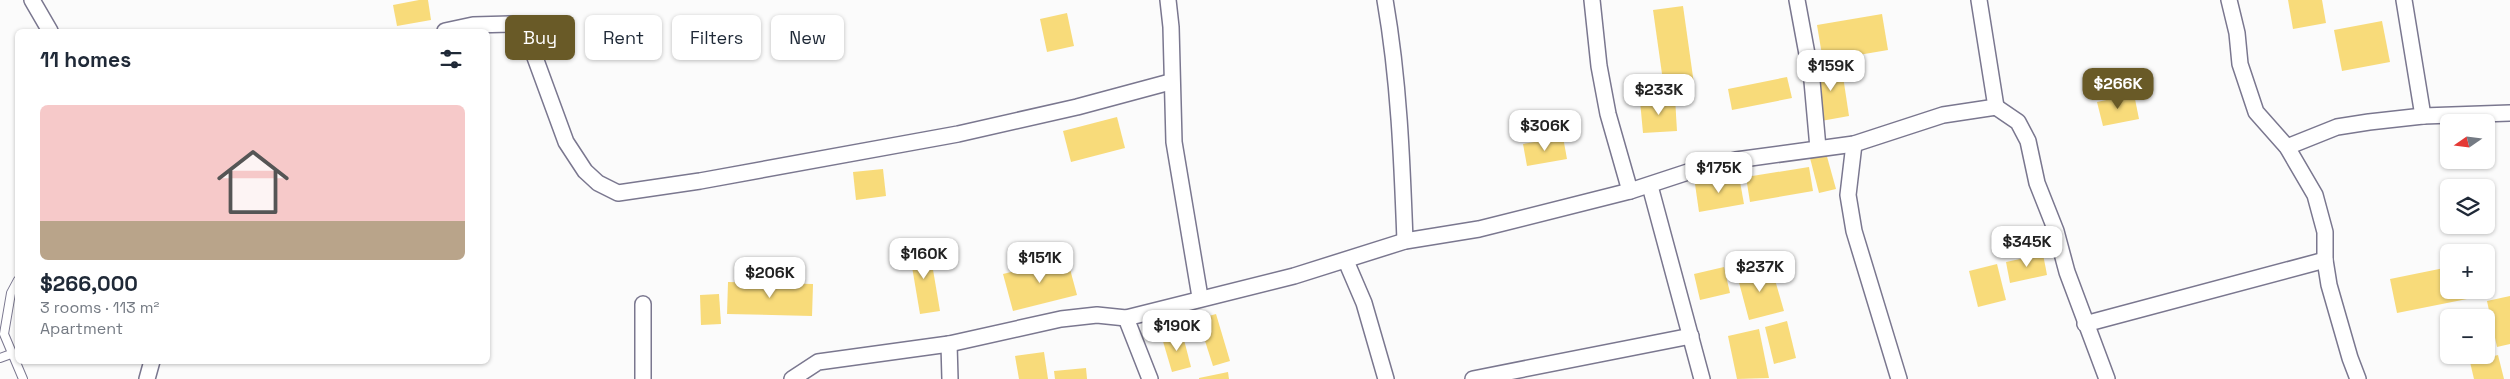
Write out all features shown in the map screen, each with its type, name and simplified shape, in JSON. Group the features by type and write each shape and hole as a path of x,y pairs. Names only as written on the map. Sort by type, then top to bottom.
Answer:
{"street":[{"path":"32,0 49,29"},
{"path":"1168,0 1171,27 1170,82 1174,142 1200,297"},
{"path":"1385,0 1397,84 1402,149 1405,241"},
{"path":"1592,0 1599,66 1608,114 1630,191"},
{"path":"1797,0 1812,81 1818,148"},
{"path":"1979,0 1996,107"},
{"path":"2229,0 2238,33 2240,64 2256,112 2287,147 2315,195 2325,232 2325,260 2329,285 2358,379"},
{"path":"2404,0 2423,116"},
{"path":"455,29 473,25 513,24 526,33 566,142 585,171 598,183 618,193 700,181 958,134 1077,107 1170,82"},
{"path":"792,379 818,362 949,344 1061,319 1096,315 1126,318 1346,260 1405,241 1479,229 1650,186 1694,170 1736,160 1854,144 1943,115 1996,107 2018,122 2028,141 2037,183 2056,231 2067,272 2085,324 2107,379"},
{"path":"2287,147 2337,127 2423,116 2510,113"},
{"path":"1854,144 1848,194 1854,231 1899,379"},
{"path":"1650,186 1702,379"},
{"path":"1346,260 1364,303 1386,379"},
{"path":"2085,324 2325,260"},
{"path":"643,304 643,379"},
{"path":"1126,318 1150,379"},
{"path":"1473,379 1691,336"},
{"path":"949,344 950,379"},
{"path":"147,379 151,364"}],"lane":[{"path":"15,286 11,293 4,326 4,334 15,362"},
{"path":"0,358 11,354"},
{"path":"16,364 23,379"}],"building":[{"path":"428,0 431,20 397,26 393,5"},
{"path":"2288,0 2322,0 2326,23 2293,29"},
{"path":"1683,6 1694,84 1664,88 1653,10"},
{"path":"1067,13 1074,46 1047,52 1040,19"},
{"path":"1882,14 1888,50 1823,61 1817,25"},
{"path":"2382,21 2390,62 2342,71 2334,30"},
{"path":"1841,63 1849,116 1821,121 1813,67"},
{"path":"1787,77 1792,98 1732,110 1728,89"},
{"path":"2134,94 2139,119 2103,126 2097,102"},
{"path":"1675,98 1677,131 1643,133 1640,101"},
{"path":"1117,117 1125,148 1071,162 1063,131"},
{"path":"1563,137 1567,159 1527,166 1523,144"},
{"path":"1826,153 1836,189 1819,193 1810,158"},
{"path":"1809,167 1813,191 1750,202 1746,177"},
{"path":"883,169 886,196 856,200 853,172"},
{"path":"1739,176 1744,204 1699,212 1695,184"},
{"path":"929,246 940,311 920,314 909,249"},
{"path":"2043,254 2047,275 2010,283 2006,262"},
{"path":"1067,258 1077,295 1013,311 1003,274"},
{"path":"1997,264 2006,300 1978,307 1969,271"},
{"path":"1771,266 1784,311 1749,320 1737,275"},
{"path":"1724,267 1730,293 1700,300 1694,274"},
{"path":"2440,269 2440,299 2467,299 2397,313 2390,279"},
{"path":"728,282 813,284 812,316 727,314"},
{"path":"719,294 721,324 701,325 700,295"},
{"path":"2510,296 2510,344 2497,347 2495,338 2495,309 2489,309 2487,301"},
{"path":"1216,314 1230,361 1213,366 1198,319"},
{"path":"1787,321 1796,358 1774,364 1765,327"},
{"path":"1759,329 1769,378 1737,379 1728,336"},
{"path":"1182,332 1191,367 1172,372 1162,338"},
{"path":"1044,352 1048,379 1019,379 1015,356"},
{"path":"2498,355 2504,379 2474,379 2470,364 2495,364 2495,356"},
{"path":"1086,368 1087,379 1055,379 1054,371"},
{"path":"1228,372 1229,379 1199,379 1199,378"}]}
